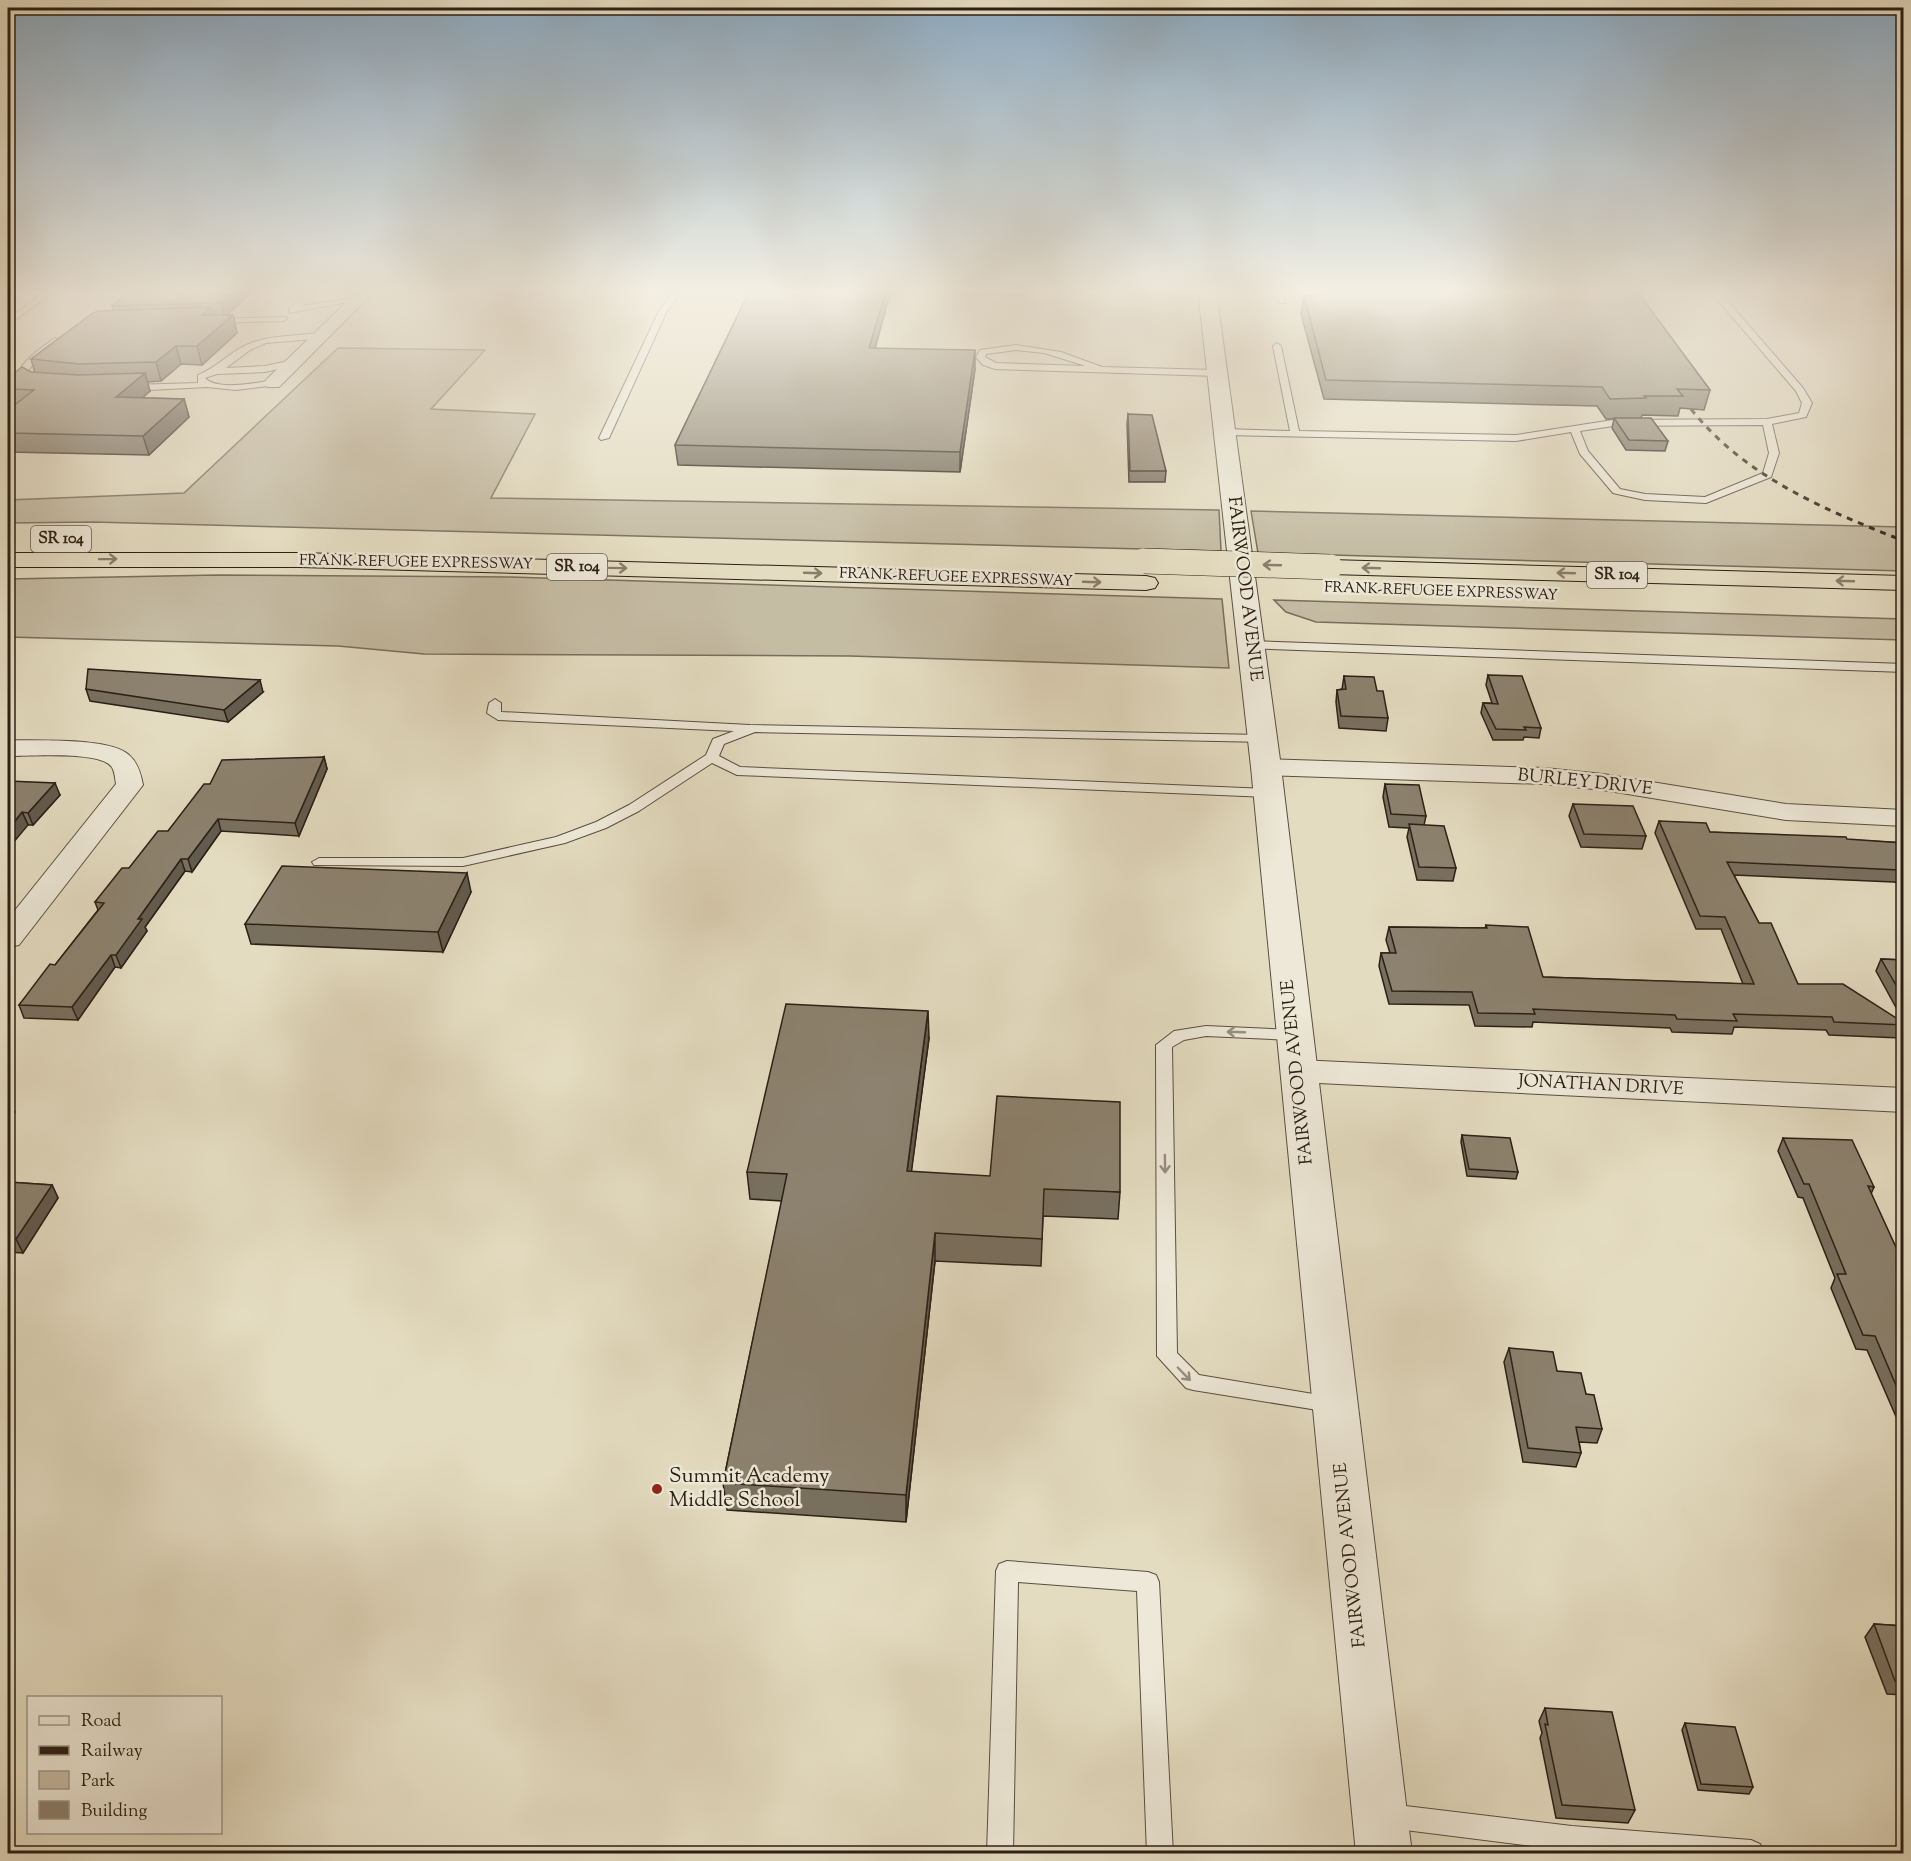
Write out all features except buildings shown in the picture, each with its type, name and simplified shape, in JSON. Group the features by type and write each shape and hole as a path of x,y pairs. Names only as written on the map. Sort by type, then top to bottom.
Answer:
{"highway":[{"name":"SR 104","path":"8,540 135,538"},
{"name":"FRANK-REFUGEE EXPRESSWAY","path":"220,538 388,540"},
{"name":"FRANK-REFUGEE EXPRESSWAY","path":"1085,559 1145,572"},
{"name":"FRANK-REFUGEE EXPRESSWAY","path":"8,560 299,560 1145,572 1331,578 1904,605"},
{"name":"FRANK-REFUGEE EXPRESSWAY","path":"1331,578 1904,583"}],"street":[{"path":"273,383 279,377"},
{"name":"FAIRWOOD AVENUE","path":"1217,377 1265,766 1382,1834"},
{"path":"8,748 94,751 117,758 127,770 130,784 119,801 8,938"},
{"name":"BURLEY DRIVE","path":"1265,766 1544,776 1603,782 1786,812 1904,818"},
{"name":"JONATHAN DRIVE","path":"1296,1053 1904,1100"}],"lane":[{"path":"24,377 37,385"},
{"path":"201,377 206,385"},
{"path":"604,438 632,377"},
{"path":"1283,377 1295,434"},
{"path":"1224,432 1516,438 1614,423 1767,422 1803,415 1807,403 1789,377"},
{"path":"120,388 206,385 245,387 273,383"},
{"path":"1574,429 1583,452 1617,491 1645,497 1706,500 1767,475 1774,453 1767,422"},
{"path":"1250,645 1904,668"},
{"path":"495,703 492,713 498,716 753,728 1265,766"},
{"path":"319,862 463,862 560,840 602,825 634,808 712,757 718,742 753,728"},
{"path":"712,757 737,771 1265,766"},
{"path":"1296,1053 1206,1031 1180,1035 1164,1045 1167,1356 1193,1383 1334,1405"},
{"path":"1000,1854 1007,1571 1148,1582 1160,1854"},
{"path":"1382,1834 1572,1839 1751,1853"}],"green space":[{"path":"307,377 460,377 431,409 535,414 491,498 1219,510 1221,551 93,522 8,523 8,500 184,493"},
{"path":"1251,511 1903,527 1903,571 1258,553"},
{"path":"218,575 510,577 1222,599 1229,668 850,656 424,654 338,646 8,637 8,579"},
{"path":"1274,600 1903,619 1903,640 1316,622 1286,612"}],"railway":[{"path":"1691,409 1712,433 1736,454 1788,489 1816,504 1904,541"}],"place":[{"name":"Summit Academy Middle School","path":"657,1489"}]}
